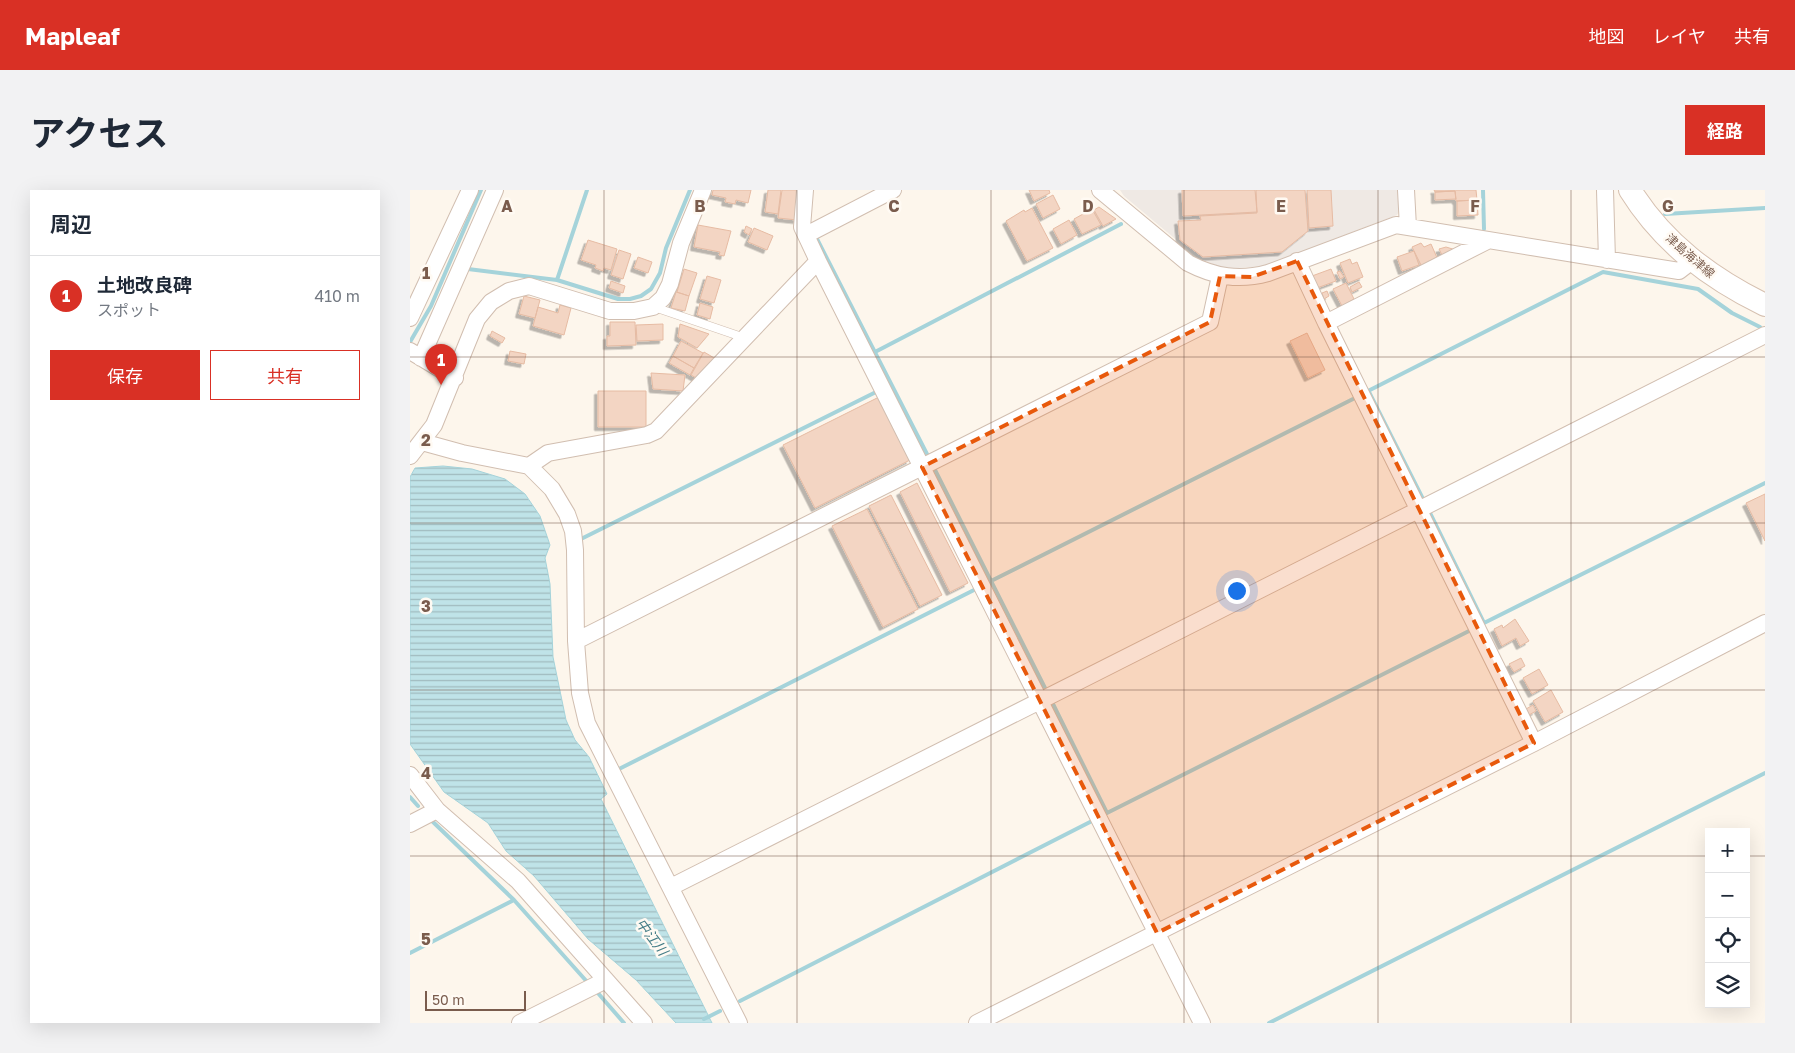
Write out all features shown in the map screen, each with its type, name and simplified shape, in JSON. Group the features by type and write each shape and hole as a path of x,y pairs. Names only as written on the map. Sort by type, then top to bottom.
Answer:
{"main road":[{"name":"津島海津線","path":"1630,190 1658,228 1692,261 1723,284 1762,300"}],"street":[{"path":"410,318 470,190"},
{"path":"455,378 416,354 495,190"},
{"path":"410,456 434,425 455,378 477,319 491,302 509,291 529,286 610,311 634,311 653,306 663,298 670,284 681,243 703,190"},
{"path":"805,190 802,227 818,261 1202,1023"},
{"path":"806,235 894,190"},
{"path":"1100,190 1113,196 1188,263 1205,272 1220,276 1252,277 1396,225 1679,271 1692,261"},
{"path":"1406,190 1408,227"},
{"path":"1605,190 1607,260"},
{"path":"1326,323 1487,241"},
{"path":"529,466 548,453 647,435 656,431 818,261"},
{"path":"1297,261 1418,511 1534,743"},
{"path":"576,641 1210,322 1220,276"},
{"path":"671,887 1765,335"},
{"path":"422,442 462,453 529,466 552,489 567,514 573,531 575,550 576,641 580,693 587,723 739,1023"},
{"path":"977,1023 1534,743 1765,623"},
{"path":"410,775 437,810 518,881 644,1023"},
{"path":"410,824 437,810"},
{"path":"520,1023 606,980"}],"lane":[{"path":"653,306 745,338"}],"highlighted area":[{"path":"1297,261 1534,743 1157,933 922,467 1210,322 1220,276 1252,277"}],"shaded area":[{"path":"1120,190 1400,190 1401,209 1397,215 1264,266 1225,269 1198,258 1124,196"}],"water":[{"name":"中江川","path":"443,466 472,469 505,479 525,494 540,516 550,545 545,558 550,584 553,657 566,720 575,740 589,757 607,794 601,799 712,1023 676,1023 636,980 588,939 534,876 506,851 488,823 444,792 410,744 410,477 415,468"}],"building":[{"path":"713,190 751,190 748,203 736,200 735,204 725,202 726,198 712,195"},
{"path":"768,190 781,190 778,214 765,212"},
{"path":"782,190 800,190 797,220 778,218"},
{"path":"1029,190 1049,190 1050,193 1034,201"},
{"path":"1182,190 1255,190 1257,212 1183,216"},
{"path":"1256,190 1305,190 1308,231 1282,252 1203,257 1180,240 1178,221 1201,220 1200,216 1257,213"},
{"path":"1307,190 1331,190 1333,226 1309,228"},
{"path":"1434,190 1476,190 1477,200 1456,201 1455,191 1435,192"},
{"path":"1455,191 1456,199 1435,200 1435,192"},
{"path":"1053,195 1060,209 1043,218 1036,204"},
{"path":"1477,200 1478,215 1457,216 1457,201"},
{"path":"1099,207 1116,219 1103,226 1094,210"},
{"path":"1032,208 1053,248 1027,261 1006,221 1024,210 1025,212"},
{"path":"1092,209 1101,225 1082,234 1074,219"},
{"path":"1069,220 1077,235 1061,244 1053,229"},
{"path":"698,225 731,231 724,256 719,255 720,252 694,247"},
{"path":"746,226 752,229 749,235 744,232"},
{"path":"754,228 773,236 767,250 748,242"},
{"path":"588,240 617,249 611,270 604,268 603,271 595,268 596,265 581,260"},
{"path":"1421,243 1424,247 1431,244 1438,260 1422,267 1412,247"},
{"path":"1446,247 1456,250 1443,257 1439,249"},
{"path":"619,250 631,254 623,279 611,275"},
{"path":"1414,251 1419,265 1402,271 1397,257"},
{"path":"638,257 652,262 648,273 634,268"},
{"path":"1350,259 1352,264 1357,262 1363,277 1348,283 1340,263"},
{"path":"684,269 697,273 689,296 677,292"},
{"path":"1331,269 1336,281 1317,288 1312,276"},
{"path":"1340,271 1344,277 1340,279 1337,272"},
{"path":"707,276 721,280 714,303 700,299"},
{"path":"611,281 625,286 623,293 609,288"},
{"path":"1359,282 1362,287 1352,292 1350,287"},
{"path":"1346,283 1354,299 1342,306 1333,289"},
{"path":"1327,291 1329,296 1324,299 1322,293"},
{"path":"676,292 689,296 685,311 671,308"},
{"path":"524,296 540,300 535,318 519,314"},
{"path":"700,303 713,307 710,319 697,315"},
{"path":"560,305 571,308 564,335 533,326 538,307 558,313"},
{"path":"610,322 635,322 636,345 607,346 607,336 610,336"},
{"path":"663,324 663,340 637,341 636,325"},
{"path":"680,324 709,334 697,348 678,337"},
{"path":"492,331 505,338 502,343 490,336"},
{"path":"1307,333 1325,370 1308,378 1290,341"},
{"path":"681,341 703,353 694,368 673,356"},
{"path":"510,351 526,354 524,364 508,361"},
{"path":"704,352 716,359 698,379 691,375"},
{"path":"673,356 694,368 690,375 669,363"},
{"path":"651,373 685,375 683,391 653,389"},
{"path":"598,391 646,391 646,427 598,427"},
{"path":"879,397 910,460 815,508 783,445"},
{"path":"917,483 968,583 950,592 900,492"},
{"path":"1765,494 1765,541 1746,503"},
{"path":"891,495 942,595 920,606 869,506"},
{"path":"867,509 918,609 883,627 832,526"},
{"path":"1515,619 1529,641 1520,646 1516,638 1502,646 1494,629 1502,625 1503,628"},
{"path":"1521,658 1525,666 1514,672 1509,664"},
{"path":"1539,669 1548,685 1532,694 1523,678"},
{"path":"1551,690 1563,712 1545,722 1533,701"},
{"path":"1533,705 1536,711 1529,715 1526,709"}],"waterway":[{"path":"410,342 431,306 481,190"},
{"path":"557,280 587,190"},
{"path":"468,269 557,280 618,299 630,299 641,296 651,289 660,273 666,248 690,190"},
{"path":"1483,190 1484,229"},
{"path":"1665,214 1765,208"},
{"path":"875,352 1121,224"},
{"path":"816,237 929,458"},
{"path":"1366,392 1603,272 1698,289 1732,313 1760,327"},
{"path":"583,538 878,391"},
{"path":"1369,392 1424,501"},
{"path":"987,583 1353,399"},
{"path":"934,468 1047,692"},
{"path":"1482,624 1765,483"},
{"path":"1429,511 1484,623"},
{"path":"619,769 976,589"},
{"path":"1103,815 1469,631"},
{"path":"1052,702 1107,813"},
{"path":"1269,1023 1765,773"},
{"path":"410,797 418,806"},
{"path":"432,821 514,900 589,984"},
{"path":"740,1001 1092,821"},
{"path":"410,953 514,900"},
{"path":"597,992 624,1023"},
{"path":"704,1019 720,1011"}],"place":[{"name":"土地改良碑","path":"441,385"}]}
